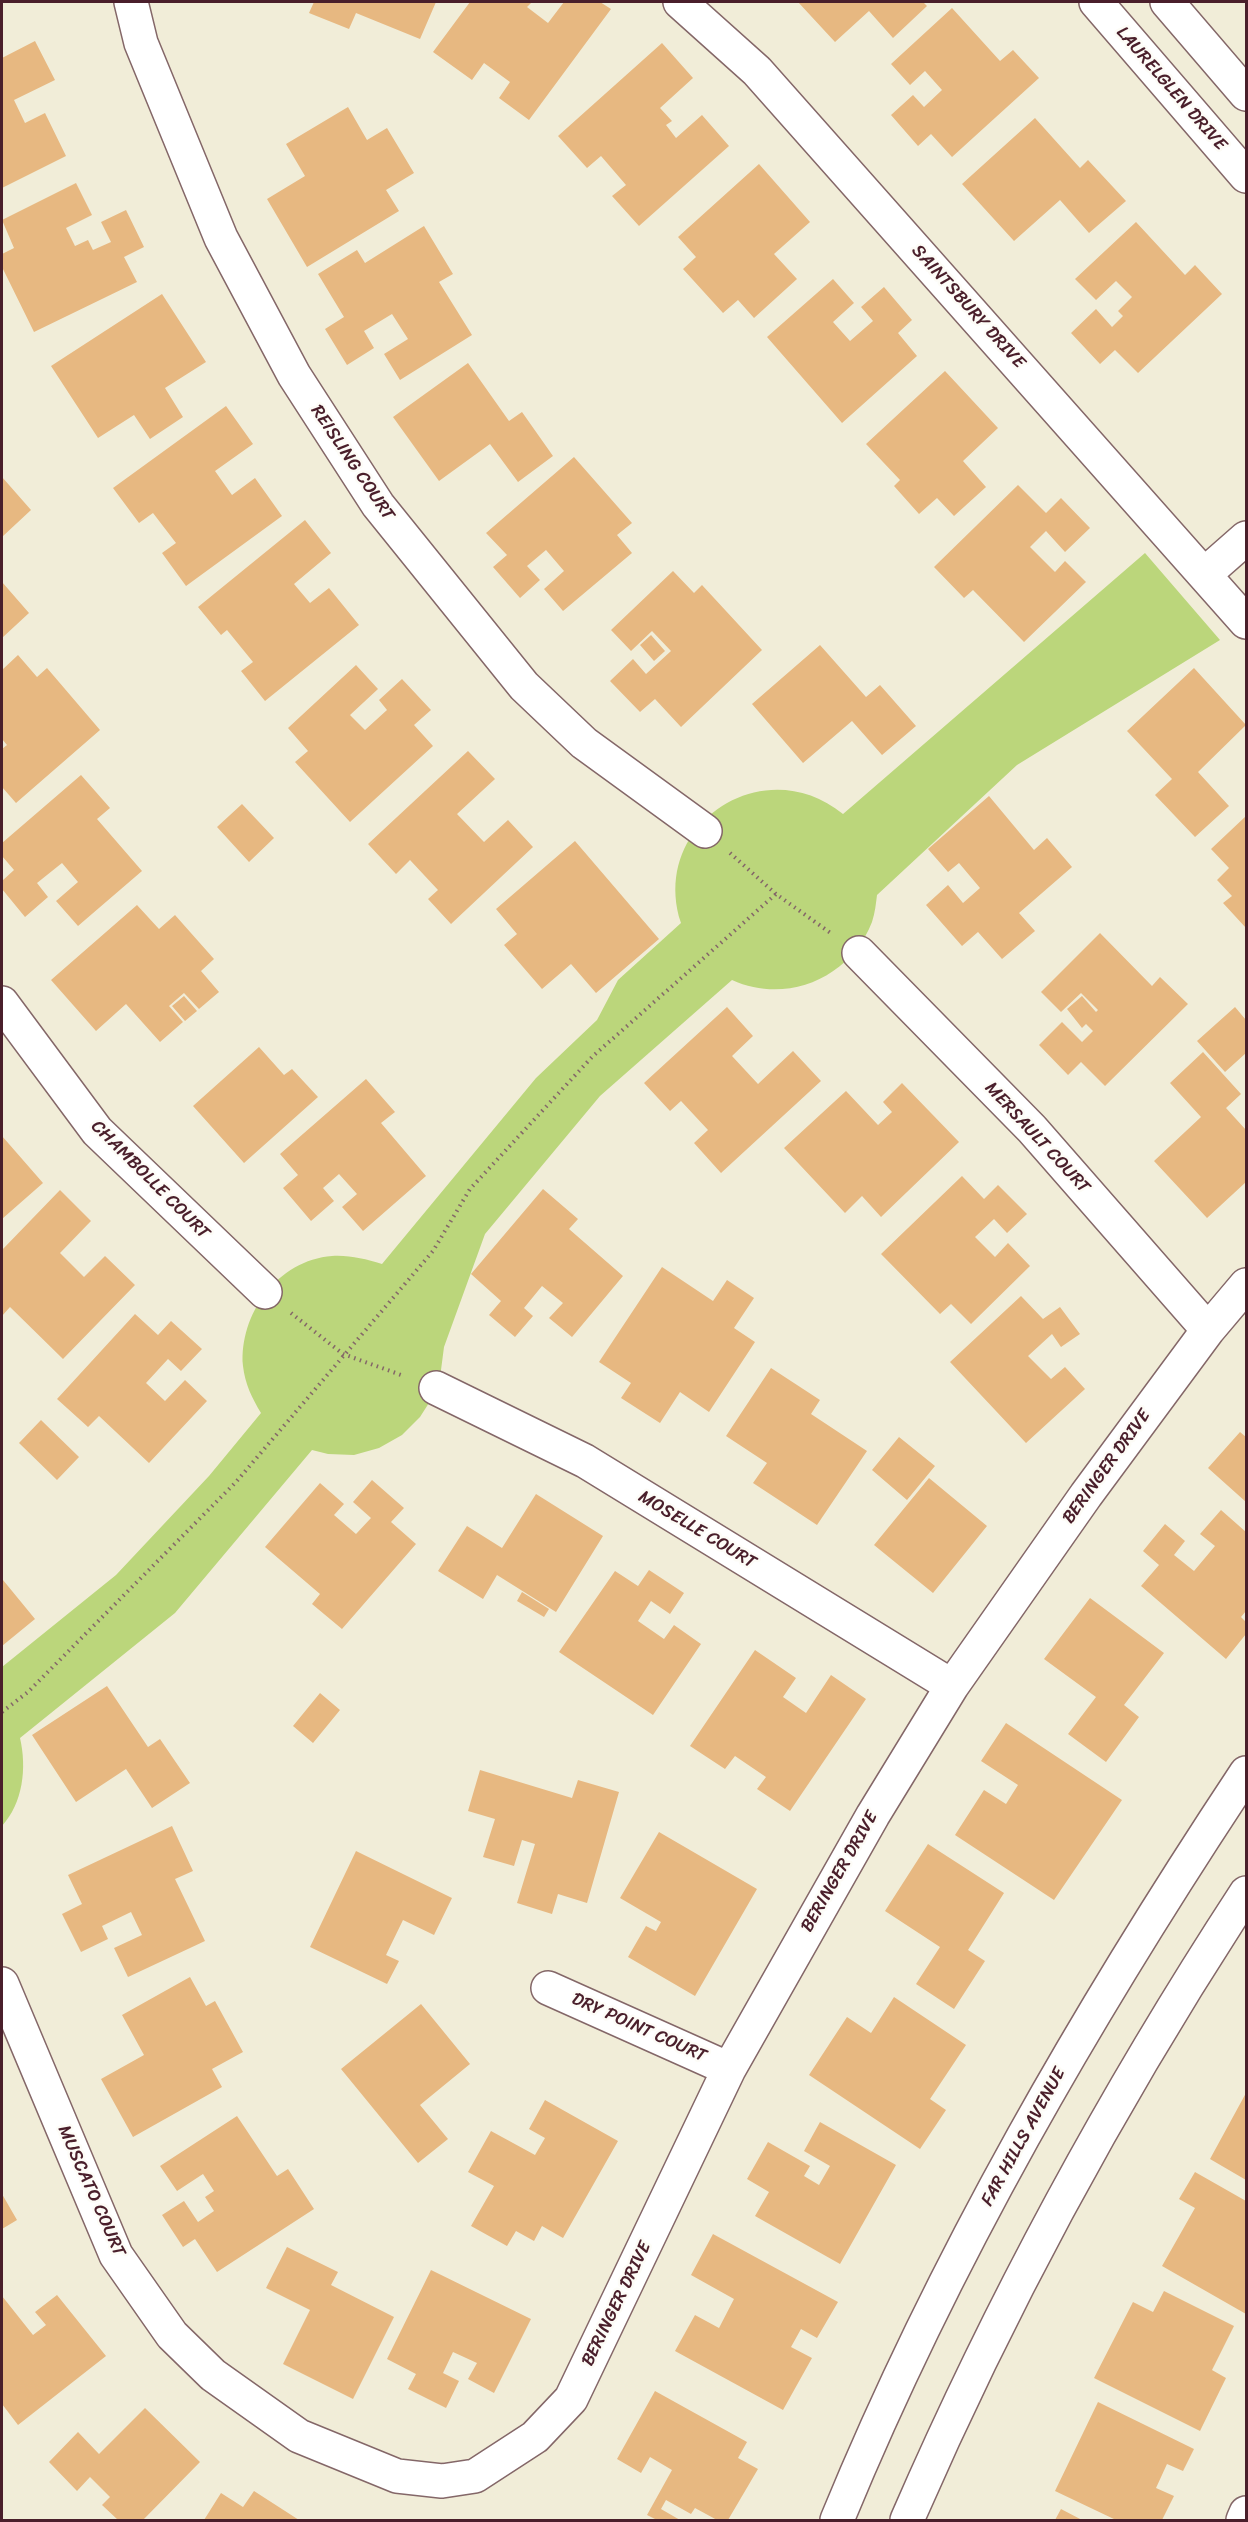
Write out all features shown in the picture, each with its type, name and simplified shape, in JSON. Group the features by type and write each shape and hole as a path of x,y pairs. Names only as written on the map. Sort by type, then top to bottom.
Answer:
{"street":[{"name":"REISLING COURT","path":"131,2 141,43 221,238 294,375 378,505 524,686 585,743 705,831"},
{"name":"SAINTSBURY DRIVE","path":"680,2 757,71 1245,617"},
{"name":"LAURELGLEN DRIVE","path":"1096,2 1246,176"},
{"path":"1167,2 1246,94"},
{"path":"1205,574 1246,538"},
{"name":"MERSAULT COURT","path":"859,953 1032,1129 1208,1330"},
{"name":"CHAMBOLLE COURT","path":"2,1003 97,1131 265,1292"},
{"name":"BERINGER DRIVE","path":"475,2476 535,2437 571,2399 729,2068 836,1877 952,1686 1086,1495 1208,1330 1246,1285"},
{"name":"MOSELLE COURT","path":"436,1388 585,1461 952,1686"},
{"name":"FAR HILLS AVENUE","path":"837,2520 903,2370 1019,2141 1168,1892 1246,1773"},
{"path":"907,2520 974,2373 1075,2176 1136,2068 1246,1893"},
{"name":"MUSCATO COURT","path":"2,1984 116,2255 172,2334 213,2375 299,2436 397,2476 442,2481 475,2476"},
{"name":"DRY POINT COURT","path":"548,1988 729,2068"},
{"path":"1243,2520 1246,2513"}],"path":[{"path":"705,831 776,894 859,953"},
{"path":"2,1712 28,1692 236,1482 433,1251 470,1189 592,1057 776,894"},
{"path":"265,1292 343,1354 436,1388"}],"green space":[{"path":"1145,553 1220,640 1017,765 877,895 872,922 862,942 833,972 795,987 774,989 753,987 732,980 600,1096 485,1234 444,1347 434,1395 420,1417 402,1435 379,1448 354,1455 328,1454 312,1450 175,1613 20,1738 23,1761 22,1785 15,1807 2,1826 2,1667 116,1575 209,1476 261,1413 245,1379 243,1347 255,1309 266,1293 279,1279 313,1260 345,1256 382,1264 536,1078 597,1020 618,980 681,923 676,887 682,855 697,828 720,807 749,794 780,790 812,796 843,814"}],"building":[{"path":"314,2 436,2 420,39 356,13 349,29 309,13"},
{"path":"470,2 532,2 527,7 548,23 564,2 600,2 611,9 529,120 499,98 510,82 484,63 472,80 433,52"},
{"path":"798,2 923,2 927,6 893,38 869,11 835,42"},
{"path":"952,8 1000,61 1013,50 1039,78 952,157 931,134 918,146 891,115 913,95 924,107 942,90 925,71 910,85 891,64"},
{"path":"35,41 55,80 14,100 25,123 45,113 66,156 2,188 2,58"},
{"path":"662,43 693,78 660,108 672,121 666,125 676,138 702,115 729,146 639,226 612,196 626,185 601,156 587,168 558,136"},
{"path":"348,107 367,140 387,128 414,173 386,190 399,211 307,267 267,199 305,176 286,144"},
{"path":"1035,118 1080,168 1088,160 1126,201 1089,233 1060,200 1014,241 962,184"},
{"path":"759,164 810,222 774,254 797,279 754,318 738,300 723,313 683,269 696,257 678,237"},
{"path":"76,183 92,215 66,228 75,246 88,240 93,250 111,242 101,222 126,210 144,247 124,257 137,282 34,332 2,267 2,254 14,248 2,220"},
{"path":"1136,222 1185,275 1195,265 1222,294 1138,373 1115,350 1100,364 1071,333 1096,309 1112,327 1123,316 1118,311 1132,297 1116,281 1096,300 1075,279"},
{"path":"424,226 453,274 439,282 472,335 400,380 384,354 408,339 392,314 364,331 374,348 347,365 325,329 344,317 318,274 357,250 365,263"},
{"path":"833,279 854,303 833,322 850,341 873,321 861,307 884,287 912,320 898,333 917,356 842,423 767,337"},
{"path":"162,294 206,362 165,388 183,417 150,439 134,415 98,438 51,366"},
{"path":"468,363 509,421 522,412 553,456 518,482 490,444 439,481 393,417"},
{"path":"945,371 998,428 963,461 986,487 954,516 937,498 919,514 894,486 900,480 866,444"},
{"path":"226,406 253,444 215,471 232,495 255,478 282,516 186,586 162,553 176,543 153,513 139,523 113,488"},
{"path":"574,457 632,523 617,535 632,553 563,611 544,589 564,571 546,550 527,566 540,580 520,598 493,567 507,555 486,533"},
{"path":"2,477 31,510 2,537"},
{"path":"1018,485 1046,513 1061,498 1090,528 1065,552 1046,531 1030,547 1055,572 1065,561 1086,582 1024,642 973,590 964,598 934,567"},
{"path":"305,520 331,553 294,584 310,603 329,588 359,625 265,701 241,671 253,662 227,630 221,635 198,607"},
{"path":"673,571 694,593 702,585 762,650 681,727 655,699 640,712 610,681 633,659 646,674 671,651 652,631 631,651 611,630"},
{"path":"2,582 29,613 2,638"},
{"path":"651,635 665,651 654,661 640,645"},
{"path":"820,645 866,697 880,685 916,726 882,755 852,721 803,763 752,704"},
{"path":"18,655 37,677 47,668 100,730 16,803 2,787 2,749 7,745 2,739 2,670"},
{"path":"356,665 378,689 350,715 365,730 387,710 379,700 402,679 431,710 414,725 433,746 350,822 295,762 308,751 288,728"},
{"path":"1194,668 1246,725 1198,772 1229,806 1195,837 1155,795 1172,779 1127,731"},
{"path":"468,751 495,779 457,814 484,842 508,820 533,847 451,924 428,899 438,890 410,860 396,874 368,844"},
{"path":"81,775 110,808 97,819 142,871 78,926 56,901 78,882 62,863 37,883 48,897 25,917 2,889 2,881 14,870 2,856 2,843"},
{"path":"989,796 1034,850 1047,838 1072,867 1019,913 1035,931 1002,959 978,932 962,946 926,905 948,885 963,903 980,888 959,863 948,872 928,849"},
{"path":"242,804 274,838 249,862 217,827"},
{"path":"1246,816 1246,928 1223,903 1232,896 1217,880 1229,868 1211,849"},
{"path":"575,841 659,939 596,993 571,964 542,989 504,945 517,934 496,909"},
{"path":"137,905 159,929 175,915 214,959 201,971 219,992 199,1009 184,993 169,1006 183,1022 160,1042 126,1004 96,1031 51,980"},
{"path":"1100,933 1152,986 1160,977 1188,1004 1105,1086 1081,1062 1068,1075 1039,1045 1062,1022 1082,1042 1093,1031 1086,1024 1082,1028 1067,1009 1082,996 1096,1012 1098,1010 1081,993 1061,1012 1041,992"},
{"path":"184,996 197,1011 185,1021 172,1006"},
{"path":"727,1007 753,1036 732,1056 758,1084 793,1051 821,1081 721,1173 694,1143 708,1130 681,1101 670,1111 644,1083"},
{"path":"1235,1007 1246,1020 1246,1053 1225,1072 1197,1041"},
{"path":"259,1047 284,1075 292,1069 318,1097 244,1163 193,1106"},
{"path":"1203,1052 1241,1094 1226,1108 1246,1130 1246,1182 1207,1218 1154,1161 1201,1117 1170,1083"},
{"path":"366,1079 395,1112 381,1123 426,1176 363,1231 342,1207 357,1194 339,1174 323,1188 334,1201 311,1221 283,1188 298,1175 280,1154"},
{"path":"902,1083 959,1142 881,1217 862,1196 845,1213 784,1148 846,1091 878,1125 892,1112 883,1102"},
{"path":"2,1136 43,1183 2,1219"},
{"path":"962,1176 984,1199 998,1185 1027,1214 1007,1233 994,1219 975,1237 995,1257 1008,1243 1030,1266 971,1324 951,1304 940,1314 881,1254"},
{"path":"543,1189 578,1219 569,1229 623,1276 572,1337 549,1318 563,1303 542,1286 524,1308 533,1316 515,1337 489,1315 501,1301 471,1274"},
{"path":"60,1190 91,1221 60,1253 84,1277 105,1256 135,1285 63,1359 10,1307 2,1316 2,1250"},
{"path":"662,1267 713,1301 727,1280 754,1298 734,1328 755,1342 709,1412 680,1392 660,1423 621,1398 631,1383 599,1362"},
{"path":"1021,1296 1043,1319 1060,1307 1080,1334 1061,1347 1052,1334 1028,1356 1051,1379 1065,1367 1085,1389 1026,1443 950,1362"},
{"path":"135,1314 158,1335 171,1321 202,1349 181,1371 168,1359 146,1383 165,1401 185,1380 207,1401 149,1463 99,1416 88,1427 57,1399"},
{"path":"771,1368 820,1400 811,1414 867,1451 817,1525 753,1483 767,1463 726,1436"},
{"path":"41,1420 79,1457 57,1480 19,1443"},
{"path":"1240,1432 1246,1437 1246,1502 1208,1468"},
{"path":"899,1437 935,1466 907,1500 872,1470"},
{"path":"929,1478 987,1526 933,1593 874,1545"},
{"path":"372,1480 404,1508 391,1522 416,1544 342,1629 312,1604 320,1594 265,1547 320,1483 344,1504 334,1515 356,1534 371,1518 353,1502"},
{"path":"536,1494 603,1536 556,1612 497,1575 483,1599 438,1571 467,1526 502,1548"},
{"path":"1221,1510 1246,1532 1246,1611 1241,1617 1246,1622 1246,1634 1226,1659 1141,1586 1159,1565 1143,1551 1165,1524 1185,1541 1174,1555 1194,1571 1215,1546 1200,1534"},
{"path":"649,1570 684,1593 670,1614 651,1601 638,1621 664,1639 674,1625 701,1644 653,1715 559,1652 615,1571 638,1586"},
{"path":"2,1581 35,1619 2,1646"},
{"path":"522,1592 549,1609 544,1617 517,1601"},
{"path":"1090,1598 1164,1653 1124,1705 1139,1717 1106,1762 1068,1734 1096,1697 1044,1659"},
{"path":"755,1650 796,1678 783,1697 806,1713 831,1675 866,1699 790,1811 757,1789 766,1777 735,1756 725,1769 690,1746"},
{"path":"107,1686 148,1747 160,1739 190,1783 152,1808 126,1769 76,1802 32,1735"},
{"path":"320,1693 340,1710 313,1743 293,1726"},
{"path":"1006,1723 1122,1800 1054,1900 955,1835 984,1790 1006,1804 1018,1785 981,1761"},
{"path":"480,1770 572,1798 578,1780 619,1792 587,1903 558,1894 552,1914 517,1903 535,1844 522,1840 514,1866 483,1857 495,1819 468,1811"},
{"path":"172,1826 193,1871 175,1879 205,1941 128,1977 114,1948 142,1935 131,1912 102,1926 108,1939 81,1952 62,1914 82,1904 68,1875"},
{"path":"659,1832 757,1889 695,1996 628,1957 646,1926 656,1931 661,1922 620,1898"},
{"path":"928,1844 1004,1893 968,1950 985,1961 954,2009 916,1984 940,1947 885,1911"},
{"path":"356,1851 452,1898 434,1935 403,1920 386,1955 399,1961 387,1984 310,1947"},
{"path":"190,1977 206,2006 215,2001 243,2052 212,2069 222,2087 133,2137 101,2079 144,2055 122,2015"},
{"path":"894,1997 966,2045 930,2099 946,2110 920,2149 809,2075 847,2017 871,2033"},
{"path":"421,2004 470,2064 420,2105 448,2139 418,2163 341,2069"},
{"path":"1246,2093 1246,2180 1210,2159"},
{"path":"545,2100 618,2141 563,2238 542,2226 534,2241 516,2231 507,2246 471,2226 494,2186 468,2172 491,2131 535,2155 545,2138 529,2129"},
{"path":"237,2116 277,2176 288,2169 314,2209 217,2272 195,2239 183,2247 162,2215 184,2201 198,2222 214,2211 205,2197 214,2191 203,2174 177,2191 160,2166"},
{"path":"820,2122 896,2165 840,2264 755,2216 769,2192 747,2179 768,2142 810,2166 804,2176 819,2185 830,2166 804,2151"},
{"path":"1195,2172 1246,2201 1246,2314 1162,2266 1195,2208 1179,2199"},
{"path":"2,2194 17,2220 2,2229"},
{"path":"713,2234 838,2302 817,2338 801,2329 791,2347 812,2358 783,2410 675,2351 695,2315 719,2328 734,2299 691,2275"},
{"path":"287,2247 338,2272 331,2285 394,2317 353,2399 283,2364 310,2310 266,2288"},
{"path":"431,2270 531,2319 494,2393 468,2379 477,2363 453,2352 443,2373 459,2381 446,2408 408,2389 416,2374 387,2359"},
{"path":"1164,2291 1234,2326 1212,2370 1226,2378 1200,2431 1094,2378 1133,2302 1153,2312"},
{"path":"57,2295 106,2356 18,2425 2,2404 2,2296 33,2335 46,2325 35,2312"},
{"path":"655,2391 747,2442 738,2458 758,2469 728,2520 717,2520 695,2508 691,2514 666,2500 661,2509 680,2520 657,2520 647,2515 672,2470 650,2457 641,2473 617,2459"},
{"path":"1098,2402 1194,2449 1183,2471 1167,2464 1156,2488 1174,2496 1162,2520 1116,2520 1055,2491"},
{"path":"145,2408 200,2462 143,2520 118,2520 102,2505 110,2497 90,2477 77,2491 49,2462 78,2432 99,2454"},
{"path":"254,2491 299,2520 204,2520 221,2493 243,2507"},
{"path":"1061,2509 1082,2520 1055,2520"}]}
